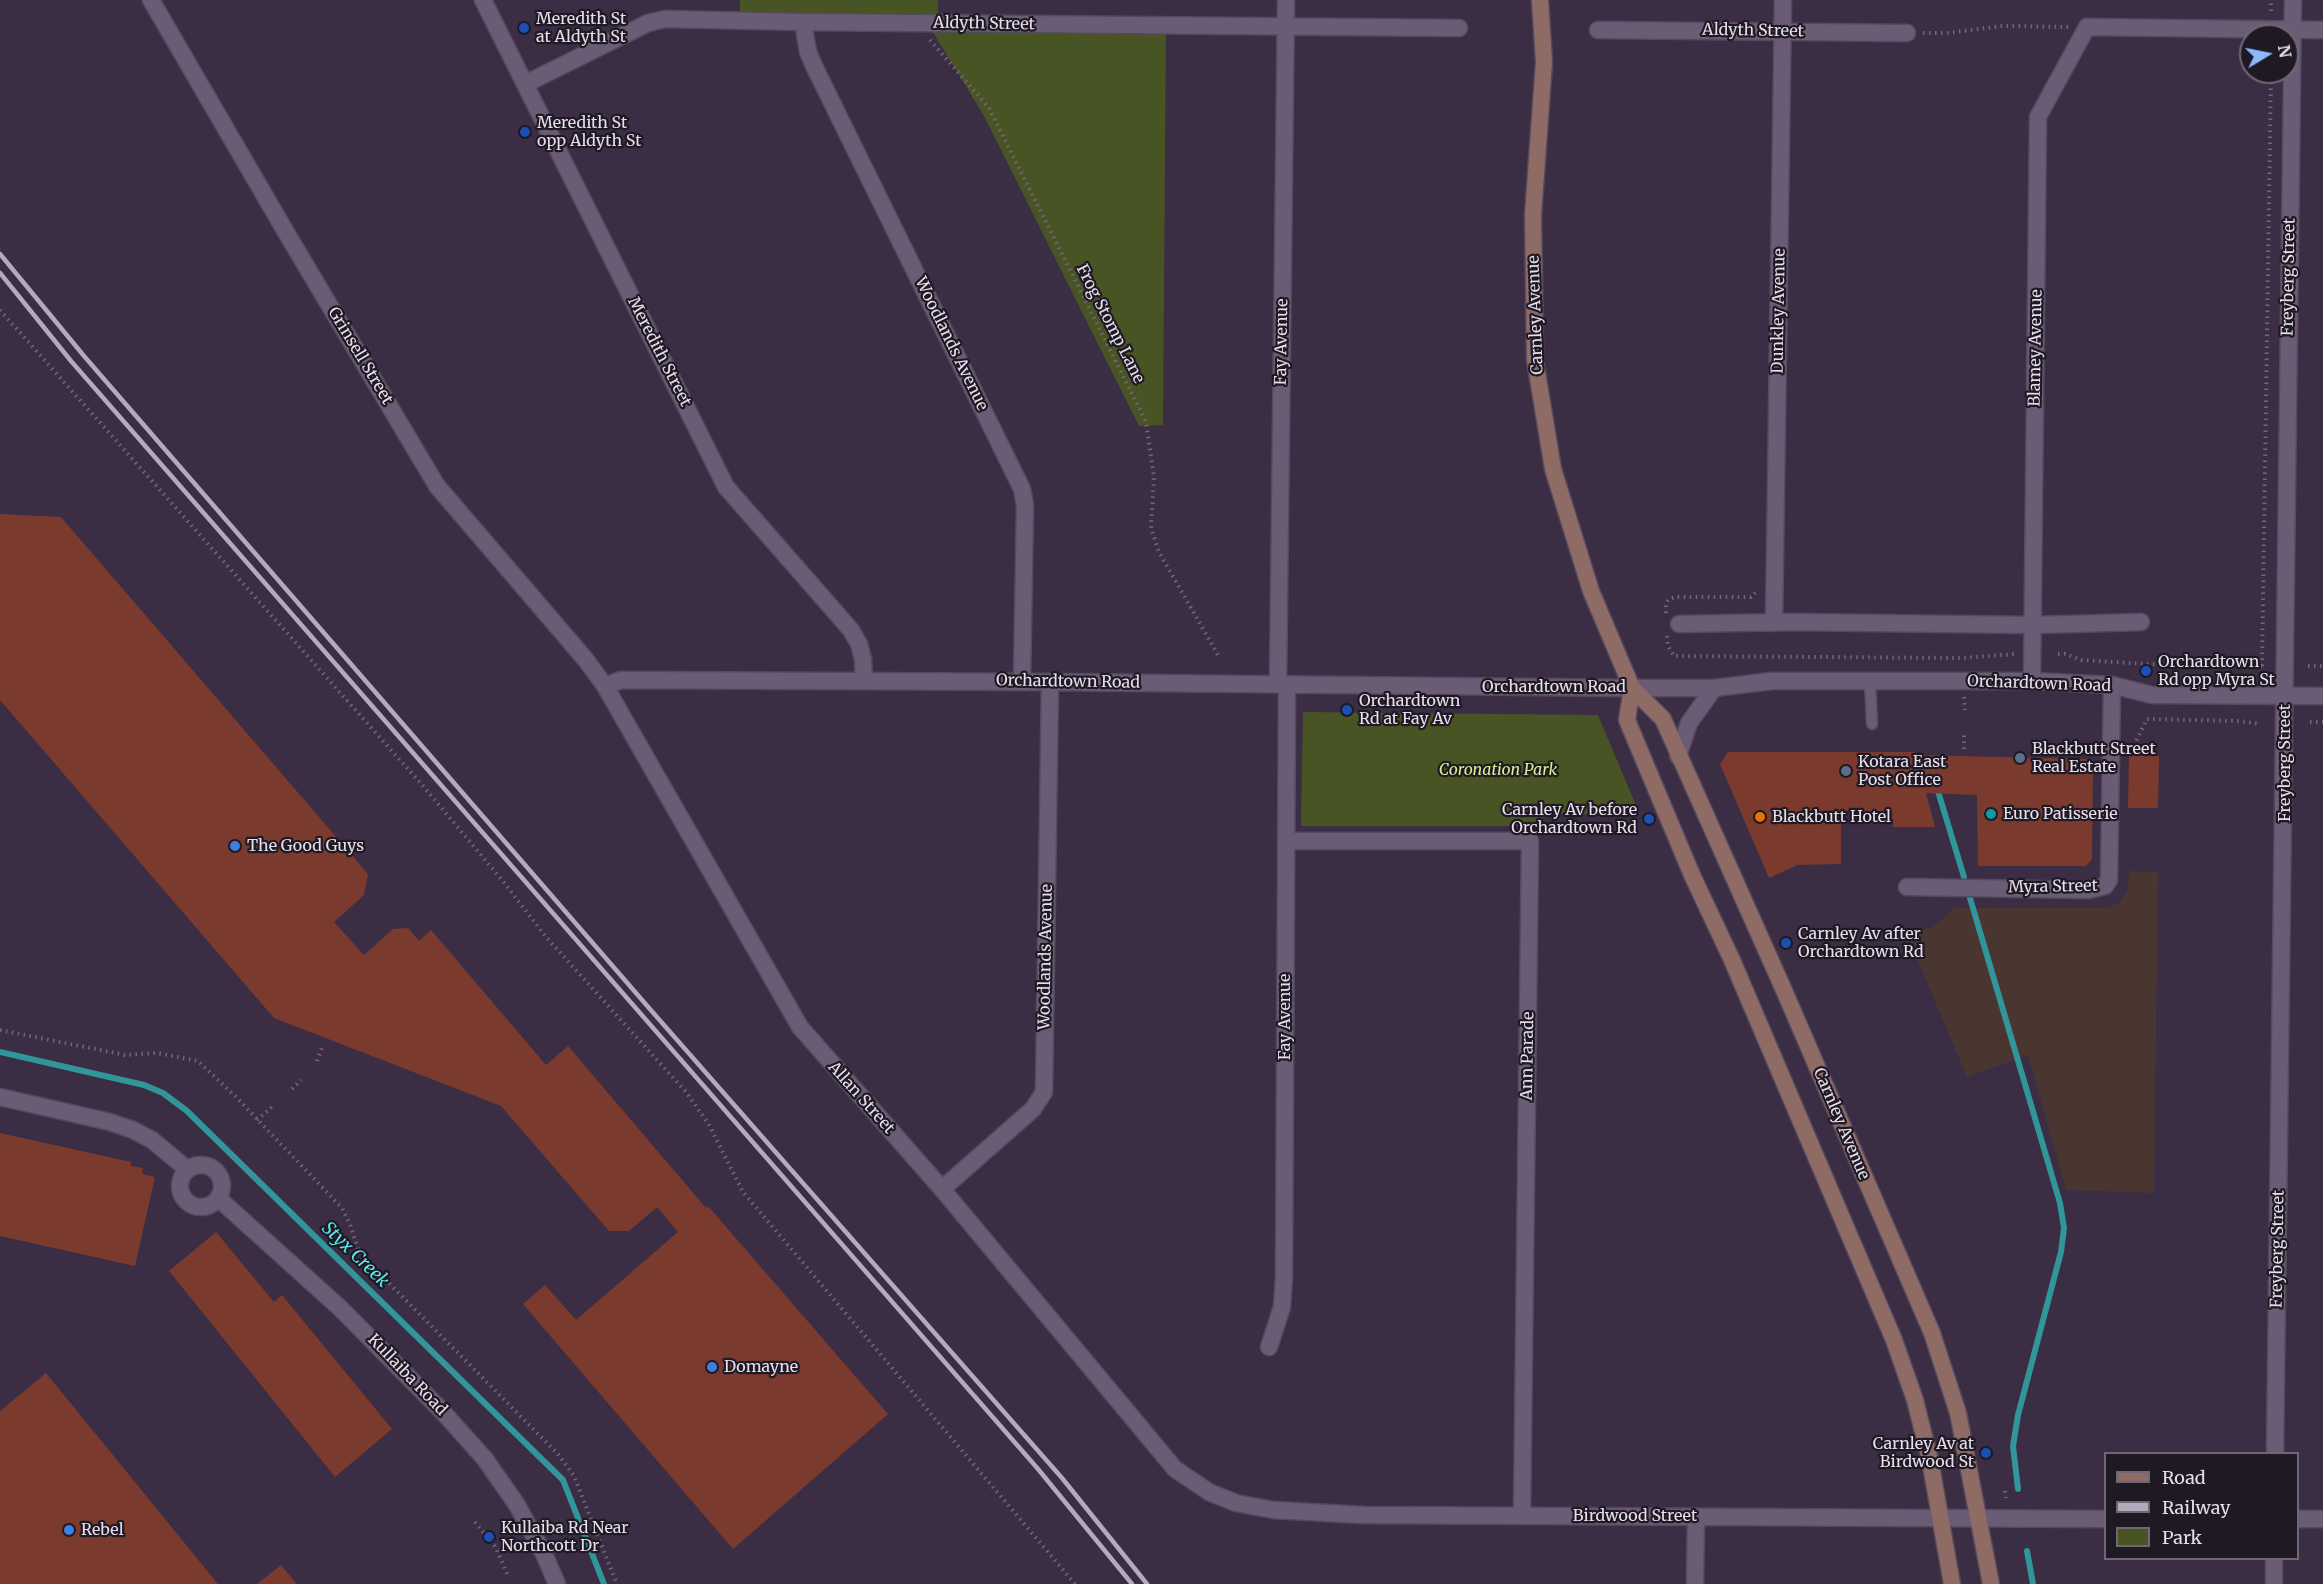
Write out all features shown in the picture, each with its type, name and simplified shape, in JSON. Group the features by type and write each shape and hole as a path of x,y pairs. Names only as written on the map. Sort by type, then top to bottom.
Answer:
{"main road":[{"name":"Carnley Avenue","path":"1540,0 1544,62 1533,215 1535,360 1553,469 1591,591 1632,688 1663,719 1783,988 1932,1333 1958,1413 1991,1584"},
{"path":"1632,688 1627,720 1894,1340 1915,1400 1930,1460 1953,1584"}],"street":[{"name":"Grinsell Street","path":"151,0 437,486 586,660 605,686"},
{"name":"Meredith Street","path":"483,0 726,487 851,630 859,644 863,659 864,681"},
{"name":"Fay Avenue","path":"1269,1347 1281,1306 1284,1276 1287,841 1283,684 1286,0"},
{"name":"Dunkley Avenue","path":"1774,623 1783,0"},
{"name":"Freyberg Street","path":"2292,24 2293,0"},
{"name":"Aldyth Street","path":"525,84 656,20 1459,28"},
{"name":"Woodlands Avenue","path":"803,22 806,43 814,66 1022,489 1025,506 1022,681"},
{"path":"2087,27 2239,29"},
{"name":"Blamey Avenue","path":"2032,681 2038,117 2087,27"},
{"name":"Aldyth Street","path":"1598,30 1907,33"},
{"path":"2299,30 2323,30"},
{"name":"Freyberg Street","path":"2276,1452 2291,84"},
{"path":"1679,624 2033,625 2141,622"},
{"name":"Orchardtown Road","path":"605,686 621,680 1022,681 1632,688 1714,688 1772,681 2032,681 2112,685 2152,695 2323,696"},
{"name":"Woodlands Avenue","path":"942,1189 1033,1109 1044,1092 1050,682"},
{"name":"Myra Street","path":"1907,887 2089,890 2105,886 2109,880 2112,685"},
{"name":"Allan Street","path":"605,686 800,1027 942,1189 1175,1469"},
{"path":"1678,756 1689,723 1714,688"},
{"name":"Ann Parade","path":"1287,841 1530,841 1522,1515"},
{"path":"0,1097 98,1119 133,1130 152,1140 187,1169"},
{"path":"200,1165 211,1167 220,1178 221,1189 218,1198 210,1205 202,1207 185,1199 180,1186 187,1169 200,1165"},
{"name":"Kullaiba Road","path":"218,1198 340,1308 485,1459 517,1505 544,1554 557,1584"},
{"name":"Birdwood Street","path":"1175,1469 1209,1492 1236,1503 1273,1510 1363,1515 2104,1519"},
{"path":"1695,1584 1696,1517"},
{"path":"2299,1519 2323,1520"},
{"path":"2274,1560 2274,1584"}],"lane":[{"path":"1870,681 1872,724"}],"path":[{"path":"2271,0 2271,12"},
{"name":"Frog Stomp Lane","path":"928,23 931,43 989,108 1146,422 1154,477 1151,528 1159,552 1205,629 1218,656"},
{"path":"1907,33 1947,33 2003,26 2087,27"},
{"path":"2058,654 2082,660 2146,664 2263,666 2271,84"},
{"path":"0,310 423,786 502,880 546,937 686,1092 708,1123 743,1192 1075,1584"},
{"path":"2308,666 2323,666"},
{"path":"1964,694 1965,710"},
{"path":"2122,752 2133,747 2146,719 2240,721 2260,724"},
{"path":"2310,722 2323,722"},
{"path":"1964,732 1964,749"},
{"path":"0,1030 125,1055 157,1053 198,1061 342,1208 358,1250 368,1262 558,1454 574,1476 617,1584"},
{"path":"317,1061 322,1045"},
{"path":"292,1089 301,1080"},
{"path":"257,1120 273,1106"},
{"path":"2005,1491 2006,1498"},
{"path":"475,1522 496,1548 508,1576"}],"shaded area":[{"path":"2129,871 2158,872 2154,1193 2066,1190 2028,1055 1967,1077 1906,933 1933,927 1955,908 2106,908 2119,903 2127,891"}],"green space":[{"path":"740,0 938,0 938,23 1166,26 1163,425 1139,426 984,116 928,24 740,22"},
{"name":"Coronation Park","path":"1303,712 1598,715 1637,808 1635,815 1551,814 1529,826 1301,826"}],"building":[{"path":"0,514 61,517 368,874 364,895 334,922 364,955 393,929 408,928 419,941 431,930 546,1065 568,1046 706,1208 708,1206 888,1414 733,1549 523,1304 545,1285 576,1320 678,1232 657,1207 629,1231 609,1231 501,1106 274,1018 0,700"},
{"path":"1728,752 1915,752 1916,755 2086,759 2093,765 2092,859 2086,866 1978,866 1977,795 1926,793 1935,827 1893,827 1892,811 1841,811 1841,864 1797,865 1769,878 1720,764"},
{"path":"2129,756 2159,756 2158,808 2128,808"},
{"path":"0,1133 131,1162 131,1166 143,1168 142,1174 155,1177 135,1266 0,1236"},
{"path":"216,1232 274,1302 282,1295 392,1429 335,1477 169,1271"},
{"path":"46,1373 218,1584 0,1584 0,1411"},
{"path":"281,1565 297,1584 257,1584"}],"waterway":[{"path":"1937,788 1964,877"},
{"path":"1970,898 2060,1203 2064,1228 2061,1252 2018,1415 2013,1446 2018,1489"},
{"name":"Styx Creek","path":"0,1052 144,1085 163,1093 187,1111 563,1480 604,1584"},
{"path":"2027,1551 2033,1584"}],"railway":[{"path":"0,254 84,356 649,1008 1062,1478 1147,1584"},
{"path":"0,273 71,361 1038,1469 1132,1584"}],"place":[{"name":"Meredith St at Aldyth St","path":"524,28"},
{"name":"Meredith St opp Aldyth St","path":"525,132"},
{"name":"Orchardtown Rd opp Myra St","path":"2146,671"},
{"name":"Orchardtown Rd at Fay Av","path":"1347,710"},
{"name":"Blackbutt Street Real Estate","path":"2020,758"},
{"name":"Kotara East Post Office","path":"1846,771"},
{"name":"Euro Patisserie","path":"1991,814"},
{"name":"Blackbutt Hotel","path":"1760,817"},
{"name":"Carnley Av before Orchardtown Rd","path":"1649,819"},
{"name":"The Good Guys","path":"235,846"},
{"name":"Carnley Av after Orchardtown Rd","path":"1786,943"},
{"name":"Domayne","path":"712,1367"},
{"name":"Carnley Av at Birdwood St","path":"1986,1453"},
{"name":"Rebel","path":"69,1530"},
{"name":"Kullaiba Rd Near Northcott Dr","path":"489,1537"}]}
